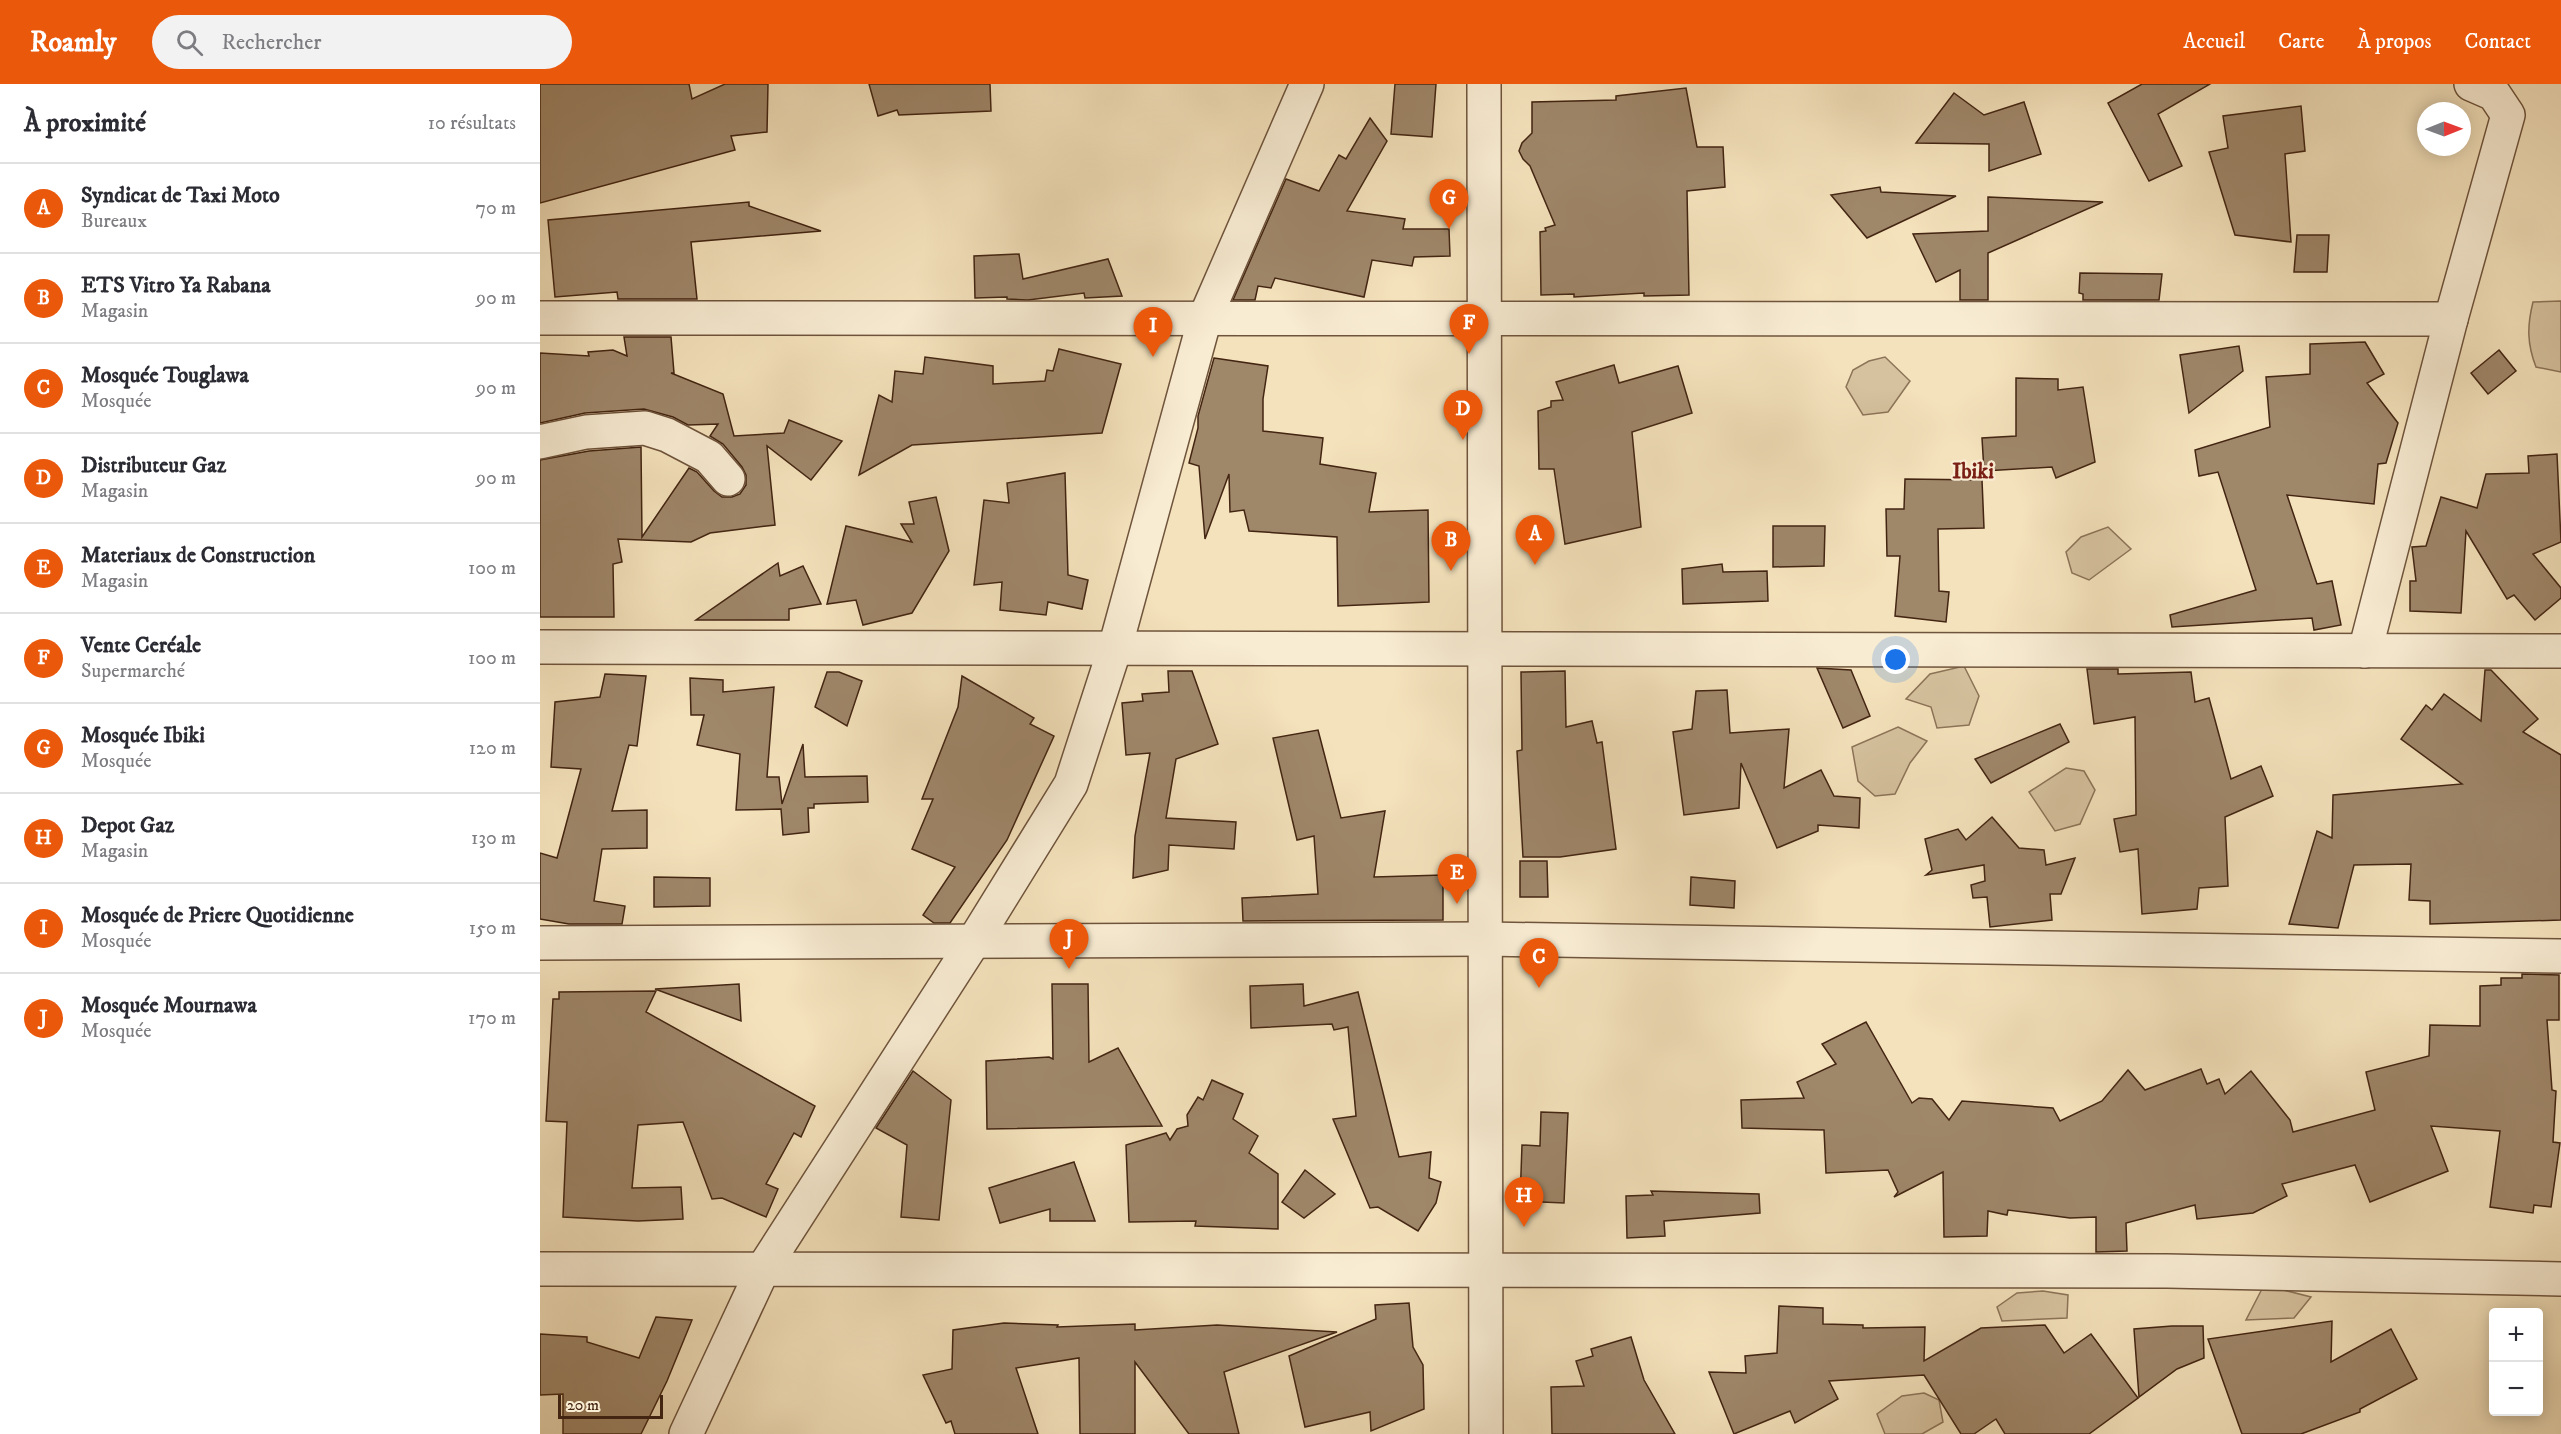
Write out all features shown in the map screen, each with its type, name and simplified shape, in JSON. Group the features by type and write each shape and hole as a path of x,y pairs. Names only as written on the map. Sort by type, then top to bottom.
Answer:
{"street":[{"path":"686,1434 763,1269 974,941 1071,784 1115,648 1205,318 1307,84"},
{"path":"1484,84 1486,1434"},
{"path":"2365,651 2451,319 2508,115 2494,94 2471,84"},
{"path":"540,318 2451,319"},
{"path":"540,442 586,432 645,429 667,435 709,457 728,479"},
{"path":"540,647 2561,651"},
{"path":"540,943 1485,939 2561,956"},
{"path":"540,1269 2167,1271 2561,1279"}],"shaded area":[{"path":"2561,301 2561,372 2536,367 2529,335 2533,302"},
{"path":"1885,357 1910,381 1888,412 1863,415 1846,387 1853,370 1869,361"},
{"path":"2108,527 2131,549 2089,580 2072,573 2066,552 2081,537"},
{"path":"1964,666 1979,696 1969,725 1937,728 1931,707 1906,699 1930,674"},
{"path":"1898,727 1927,741 1910,763 1895,794 1875,796 1858,781 1852,747"},
{"path":"2066,768 2084,771 2095,790 2080,824 2055,831 2029,792"},
{"path":"2264,1285 2311,1297 2294,1318 2246,1320"},
{"path":"2043,1291 2068,1295 2067,1318 2002,1321 1997,1307 2017,1293"},
{"path":"1924,1393 1939,1400 1943,1422 1922,1434 1885,1434 1877,1414 1902,1396"}],"building":[{"path":"540,84 689,84 692,99 725,84 768,84 767,132 731,136 735,150 540,203"},
{"path":"869,84 990,84 991,111 899,115 897,110 878,116"},
{"path":"1395,84 1436,84 1432,137 1391,134"},
{"path":"2142,84 2210,84 2158,114 2182,166 2149,181 2108,103"},
{"path":"1686,88 1697,147 1723,147 1725,187 1687,191 1689,295 1644,296 1644,293 1574,297 1574,294 1541,295 1540,232 1555,225 1530,166 1519,151 1522,143 1532,133 1532,102 1616,100 1616,96"},
{"path":"1954,93 1984,115 2024,102 2041,154 1989,171 1989,144 1916,143"},
{"path":"2301,106 2305,151 2285,154 2291,242 2235,235 2209,152 2228,148 2223,116"},
{"path":"1370,118 1387,141 1347,211 1405,219 1403,229 1449,229 1450,256 1414,257 1412,266 1372,260 1364,297 1275,278 1271,288 1258,286 1255,300 1233,300 1286,179 1319,191 1339,155 1346,159"},
{"path":"1880,187 1881,192 1956,196 1867,238 1831,195"},
{"path":"1988,197 2103,202 1988,253 1988,300 1960,300 1960,270 1936,282 1913,234 1988,231"},
{"path":"749,202 749,206 821,231 691,242 697,299 618,299 617,292 555,297 548,220"},
{"path":"2297,235 2329,235 2327,272 2294,272"},
{"path":"1019,254 1023,279 1108,259 1122,296 1085,298 1084,293 1028,300 1007,299 1007,297 975,298 974,256"},
{"path":"2080,273 2162,274 2159,300 2083,300 2083,294 2079,293"},
{"path":"624,337 671,337 674,373 671,373 723,394 734,436 784,433 789,420 842,441 811,480 767,446 775,525 710,533 691,542 618,539 622,562 613,564 614,617 540,617 540,460 589,451 641,447 642,537 689,468 697,472 722,497 740,494 746,485 746,475 742,467 723,444 710,436 718,424 688,425 673,417 644,409 585,413 540,423 540,353 589,356 588,352 613,350 627,356"},
{"path":"2365,342 2384,374 2367,383 2398,423 2386,463 2378,464 2374,504 2287,495 2317,584 2332,581 2341,625 2314,630 2312,618 2172,627 2170,615 2256,590 2218,472 2199,476 2195,450 2270,427 2266,377 2310,374 2310,344"},
{"path":"2239,346 2243,371 2189,413 2180,355"},
{"path":"1059,349 1121,364 1102,433 912,445 859,475 879,395 892,402 895,371 923,374 925,357 993,366 993,384 1045,381 1047,370 1053,371"},
{"path":"2499,350 2516,371 2488,394 2471,373"},
{"path":"1214,358 1268,366 1263,399 1263,431 1323,438 1320,464 1376,473 1369,512 1428,510 1429,602 1338,606 1337,537 1249,531 1244,510 1230,512 1229,474 1205,539 1199,466 1189,463 1198,428 1198,416"},
{"path":"1614,365 1619,383 1678,366 1692,413 1632,432 1641,527 1565,544 1554,469 1539,469 1538,411 1551,407 1551,401 1563,400 1556,382"},
{"path":"2016,378 2058,379 2058,390 2083,387 2095,462 2056,478 2052,467 1984,471 1982,438 2016,436"},
{"path":"2557,454 2561,542 2533,554 2561,588 2561,598 2535,620 2514,595 2507,599 2466,531 2461,613 2410,611 2410,581 2416,581 2412,547 2426,546 2441,497 2477,508 2486,474 2529,473 2528,456"},
{"path":"1065,473 1068,575 1088,580 1082,609 1048,602 1046,615 1000,610 1002,582 974,585 984,500 1009,503 1007,483"},
{"path":"1905,479 1982,480 1984,528 1938,529 1939,591 1949,592 1946,622 1895,616 1900,556 1887,556 1886,509 1904,509"},
{"path":"936,497 949,551 912,613 863,625 856,600 827,604 846,526 912,542 901,524 914,524 909,502"},
{"path":"1773,526 1825,526 1824,566 1773,567"},
{"path":"778,563 780,576 803,566 821,604 789,609 789,620 696,620"},
{"path":"1722,564 1723,572 1767,571 1768,601 1683,604 1682,569"},
{"path":"1817,668 1851,670 1870,716 1843,728"},
{"path":"2087,669 2118,669 2118,674 2191,672 2195,702 2209,698 2231,779 2261,766 2273,796 2225,817 2228,886 2199,888 2197,909 2142,914 2138,849 2120,852 2114,819 2136,815 2135,717 2094,724"},
{"path":"2485,670 2491,670 2538,719 2523,732 2561,755 2561,920 2430,924 2430,901 2409,900 2411,864 2354,865 2338,928 2289,924 2317,831 2332,838 2333,795 2462,784 2401,739 2426,705 2432,710 2444,694 2481,721"},
{"path":"1168,671 1192,671 1218,744 1176,759 1166,818 1236,822 1234,849 1169,845 1168,870 1133,878 1135,836 1150,753 1126,755 1122,703 1143,701 1142,694 1169,692"},
{"path":"1565,671 1566,727 1592,721 1597,743 1602,742 1616,849 1560,857 1523,857 1517,751 1522,750 1521,672"},
{"path":"827,672 839,672 862,681 847,726 815,707"},
{"path":"605,674 646,676 637,746 629,745 612,811 647,810 647,848 602,849 594,901 625,906 622,924 569,924 540,919 540,853 557,858 581,769 551,767 555,702 600,697"},
{"path":"962,676 1034,718 1030,724 1054,736 1007,840 950,923 934,923 923,915 955,867 912,849 933,799 922,799 958,707"},
{"path":"690,678 723,680 723,692 774,687 767,777 779,777 782,804 803,744 805,777 867,776 868,802 814,804 814,808 808,808 809,832 783,835 781,809 736,810 740,754 697,745 704,715 691,715"},
{"path":"1727,690 1730,733 1789,729 1784,788 1821,770 1834,796 1860,798 1859,828 1818,825 1818,831 1777,848 1741,763 1739,808 1684,815 1673,732 1692,729 1696,691"},
{"path":"2060,724 2069,742 1991,783 1975,759"},
{"path":"1318,730 1341,818 1385,811 1374,877 1443,875 1443,920 1243,921 1242,898 1318,894 1314,836 1297,840 1273,738"},
{"path":"1992,817 2019,848 2044,850 2046,865 2075,858 2061,894 2050,894 2052,920 1990,927 1987,897 1973,898 1971,885 1985,881 1984,865 1926,875 1932,870 1925,839 1958,829 1966,840"},
{"path":"1520,861 1547,861 1548,897 1520,897"},
{"path":"654,877 710,878 710,906 654,907"},
{"path":"1691,877 1735,881 1734,908 1690,905"},
{"path":"2522,974 2559,975 2559,1020 2547,1020 2552,1090 2556,1091 2553,1142 2560,1143 2551,1207 2534,1205 2533,1213 2490,1207 2500,1131 2431,1126 2448,1171 2370,1202 2355,1165 2282,1184 2287,1196 2253,1213 2197,1219 2195,1205 2126,1223 2127,1251 2096,1252 2096,1217 2070,1218 2008,1210 2007,1215 1988,1211 1987,1236 1944,1237 1943,1172 1894,1197 1898,1192 1888,1170 1826,1173 1824,1130 1742,1128 1741,1100 1804,1098 1797,1082 1836,1064 1822,1044 1866,1022 1912,1103 1919,1098 1932,1099 1949,1120 1962,1101 2053,1108 2060,1121 2102,1101 2128,1070 2145,1090 2201,1069 2207,1084 2219,1079 2225,1094 2251,1071 2290,1120 2293,1132 2375,1110 2366,1072 2429,1056 2430,1025 2480,1026 2480,986 2501,985 2501,978 2522,978"},
{"path":"739,984 741,1021 655,989"},
{"path":"1052,984 1088,984 1089,1062 1118,1048 1162,1126 987,1129 986,1061 1049,1057 1053,1059"},
{"path":"1303,984 1304,1006 1358,992 1399,1157 1431,1152 1429,1178 1441,1182 1436,1203 1418,1231 1378,1207 1370,1208 1333,1119 1356,1116 1348,1027 1334,1030 1332,1024 1251,1028 1250,986"},
{"path":"656,991 646,1012 815,1106 801,1137 794,1133 766,1184 778,1189 766,1217 722,1198 712,1199 683,1122 638,1125 632,1188 681,1187 683,1219 638,1221 563,1217 567,1122 546,1121 553,999 559,999 559,992"},
{"path":"913,1071 951,1100 939,1220 901,1217 907,1145 876,1128"},
{"path":"1212,1080 1243,1094 1233,1119 1258,1136 1249,1153 1278,1174 1278,1229 1195,1226 1196,1221 1129,1222 1126,1145 1166,1133 1170,1140 1177,1129 1188,1126 1187,1115 1198,1097 1203,1100"},
{"path":"1541,1112 1568,1113 1564,1203 1520,1201 1522,1145 1540,1146"},
{"path":"1074,1162 1095,1221 1050,1221 1050,1209 1000,1223 989,1188"},
{"path":"1305,1170 1335,1194 1304,1218 1282,1202"},
{"path":"1651,1191 1759,1194 1760,1213 1664,1221 1665,1236 1627,1238 1626,1196 1653,1195"},
{"path":"1409,1303 1413,1347 1423,1365 1424,1409 1371,1431 1370,1412 1305,1427 1289,1356 1376,1319 1375,1305"},
{"path":"1779,1306 1823,1308 1823,1324 1863,1325 1863,1328 1925,1327 1924,1361 1981,1328 2045,1325 2064,1353 2091,1334 2138,1398 2089,1434 2005,1434 1996,1419 1974,1434 1961,1434 1924,1375 1829,1381 1838,1399 1795,1423 1790,1411 1734,1434 1709,1372 1746,1373 1745,1356 1777,1353"},
{"path":"656,1317 692,1320 667,1381 641,1434 563,1434 563,1394 540,1395 540,1334 587,1337 587,1342 639,1358"},
{"path":"2332,1321 2331,1362 2391,1329 2417,1379 2360,1409 2360,1412 2301,1434 2242,1434 2208,1339"},
{"path":"1004,1323 1058,1325 1057,1327 1135,1324 1135,1330 1217,1325 1337,1332 1224,1372 1239,1434 1189,1434 1135,1362 1135,1434 1080,1434 1079,1358 1016,1368 1038,1434 955,1434 951,1421 946,1423 923,1375 952,1369 953,1330"},
{"path":"2203,1326 2204,1358 2177,1369 2139,1397 2134,1329"},
{"path":"1631,1337 1644,1380 1675,1434 1552,1434 1551,1387 1584,1386 1576,1361 1593,1356 1591,1349"}],"place":[{"name":"Mosquée Ibiki","path":"1449,229"},
{"name":"Vente Ceréale","path":"1469,354"},
{"name":"Mosquée de Priere Quotidienne","path":"1153,357"},
{"name":"Distributeur Gaz","path":"1463,440"},
{"name":"Syndicat de Taxi Moto","path":"1535,565"},
{"name":"ETS Vitro Ya Rabana","path":"1451,571"},
{"name":"Materiaux de Construction","path":"1457,904"},
{"name":"Mosquée Mournawa","path":"1069,969"},
{"name":"Mosquée Touglawa","path":"1539,988"},
{"name":"Depot Gaz","path":"1524,1227"}],"district":[{"name":"Ibiki","path":"1973,470"}]}
